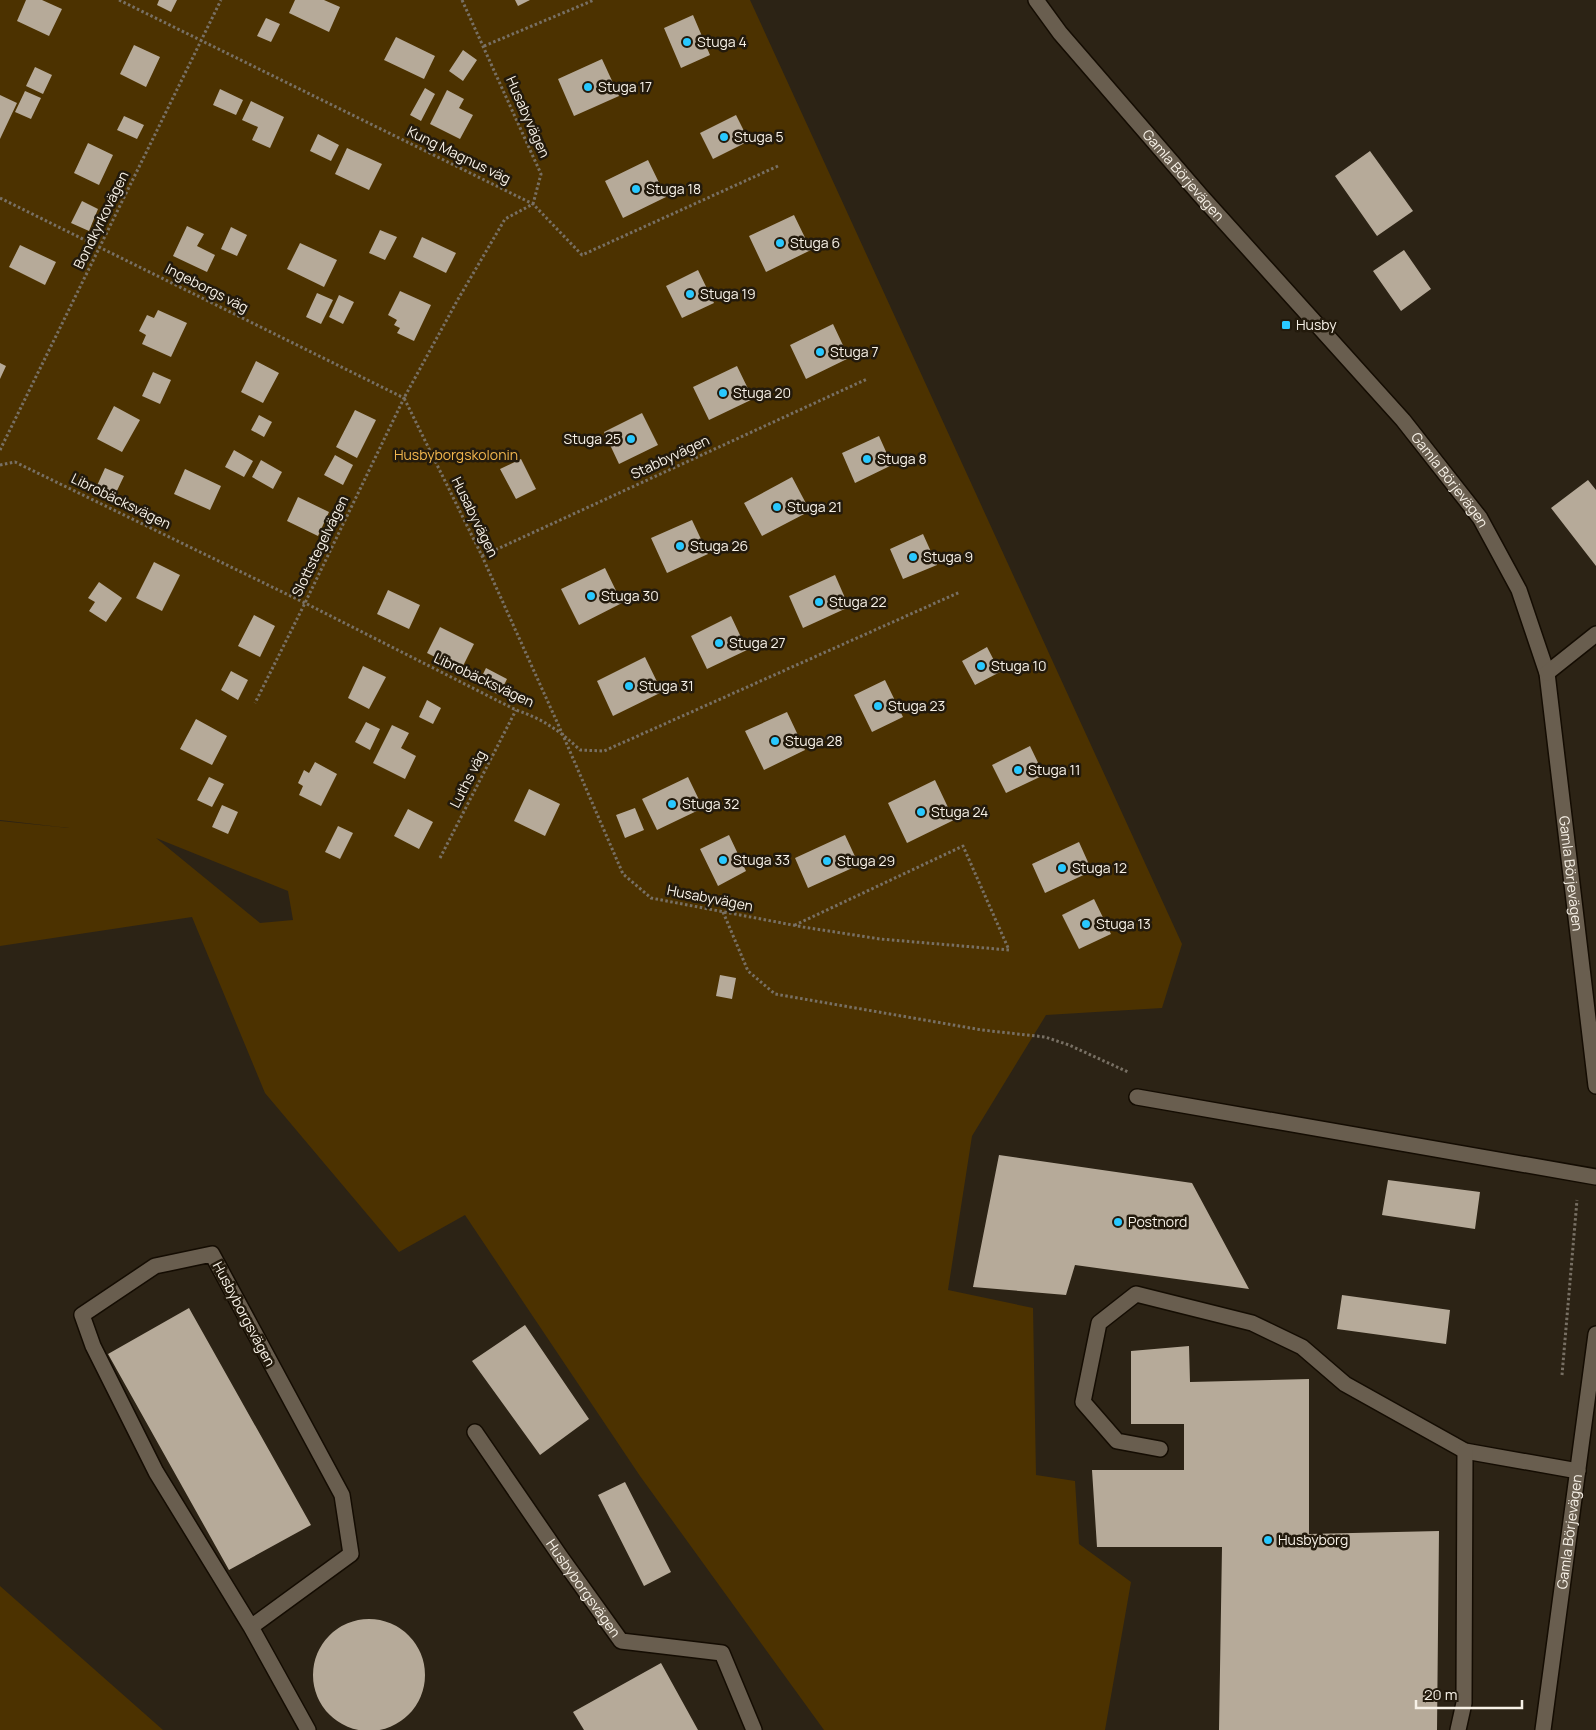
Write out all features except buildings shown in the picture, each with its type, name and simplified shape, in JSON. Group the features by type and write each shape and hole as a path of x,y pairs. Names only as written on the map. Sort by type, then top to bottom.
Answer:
{"street":[{"name":"Gamla Börjevägen","path":"1036,0 1060,33 1195,189 1403,420 1480,518 1519,590 1547,673 1596,1086"},
{"path":"1547,673 1596,634"},
{"path":"1137,1097 1596,1177"},
{"name":"Husbyborgsvägen","path":"250,1627 351,1554 342,1495 212,1254 155,1266 82,1315 93,1346 156,1472 250,1627 308,1730"},
{"path":"1160,1449 1117,1441 1083,1402 1099,1323 1136,1294 1252,1322 1302,1347 1345,1384 1465,1451 1578,1472"},
{"name":"Gamla Börjevägen","path":"1543,1730 1578,1472 1591,1406 1596,1334"},
{"name":"Husbyborgsvägen","path":"475,1432 621,1641 722,1653 754,1730"},
{"path":"1458,1730 1464,1703 1465,1451"}],"path":[{"name":"Kung Magnus väg","path":"119,0 533,204 582,255 778,166"},
{"name":"Bondkyrkovägen","path":"0,450 221,0"},
{"name":"Husabyvägen","path":"462,0 541,174 533,204"},
{"path":"484,46 594,0"},
{"name":"Ingeborgs väg","path":"0,198 404,398"},
{"path":"404,398 457,301 505,219 533,204"},
{"name":"Stabbyvägen","path":"482,556 868,379"},
{"name":"Husabyvägen","path":"404,398 482,556 623,874 651,898 795,925 880,939 1009,950 963,846 795,925"},
{"name":"Slottstegelvägen","path":"255,703 404,398"},
{"name":"Librobäcksvägen","path":"0,465 15,462 305,603 516,710 534,716 562,733 580,750 604,751 960,592"},
{"name":"Luths väg","path":"440,858 516,710"},
{"path":"723,912 748,972 775,994 982,1030 1045,1037 1069,1045 1130,1073"}],"green space":[{"name":"Husbyborgskolonin","path":"0,0 750,0 1182,944 1162,1008 1046,1015 972,1136 948,1290 1033,1308 1036,1475 1075,1481 1079,1544 1131,1582 1105,1730 824,1730 640,1476 465,1215 399,1252 265,1093 192,917 0,946 0,821 69,828 0,820","holes":["156,838 288,891 293,920 260,923"]},
{"path":"0,1586 163,1730 0,1730"}],"place":[{"name":"Stuga 4","path":"687,42"},
{"name":"Stuga 17","path":"588,87"},
{"name":"Stuga 5","path":"724,137"},
{"name":"Stuga 18","path":"636,189"},
{"name":"Stuga 6","path":"780,243"},
{"name":"Stuga 19","path":"690,294"},
{"name":"Husby","path":"1286,325"},
{"name":"Stuga 7","path":"820,352"},
{"name":"Stuga 20","path":"723,393"},
{"name":"Stuga 25","path":"631,439"},
{"name":"Stuga 8","path":"867,459"},
{"name":"Stuga 21","path":"777,507"},
{"name":"Stuga 26","path":"680,546"},
{"name":"Stuga 9","path":"913,557"},
{"name":"Stuga 30","path":"591,596"},
{"name":"Stuga 22","path":"819,602"},
{"name":"Stuga 27","path":"719,643"},
{"name":"Stuga 10","path":"981,666"},
{"name":"Stuga 31","path":"629,686"},
{"name":"Stuga 23","path":"878,706"},
{"name":"Stuga 28","path":"775,741"},
{"name":"Stuga 11","path":"1018,770"},
{"name":"Stuga 32","path":"672,804"},
{"name":"Stuga 24","path":"921,812"},
{"name":"Stuga 33","path":"723,860"},
{"name":"Stuga 29","path":"827,861"},
{"name":"Stuga 12","path":"1062,868"},
{"name":"Stuga 13","path":"1086,924"},
{"name":"Postnord","path":"1118,1222"},
{"name":"Husbyborg","path":"1268,1540"}]}
